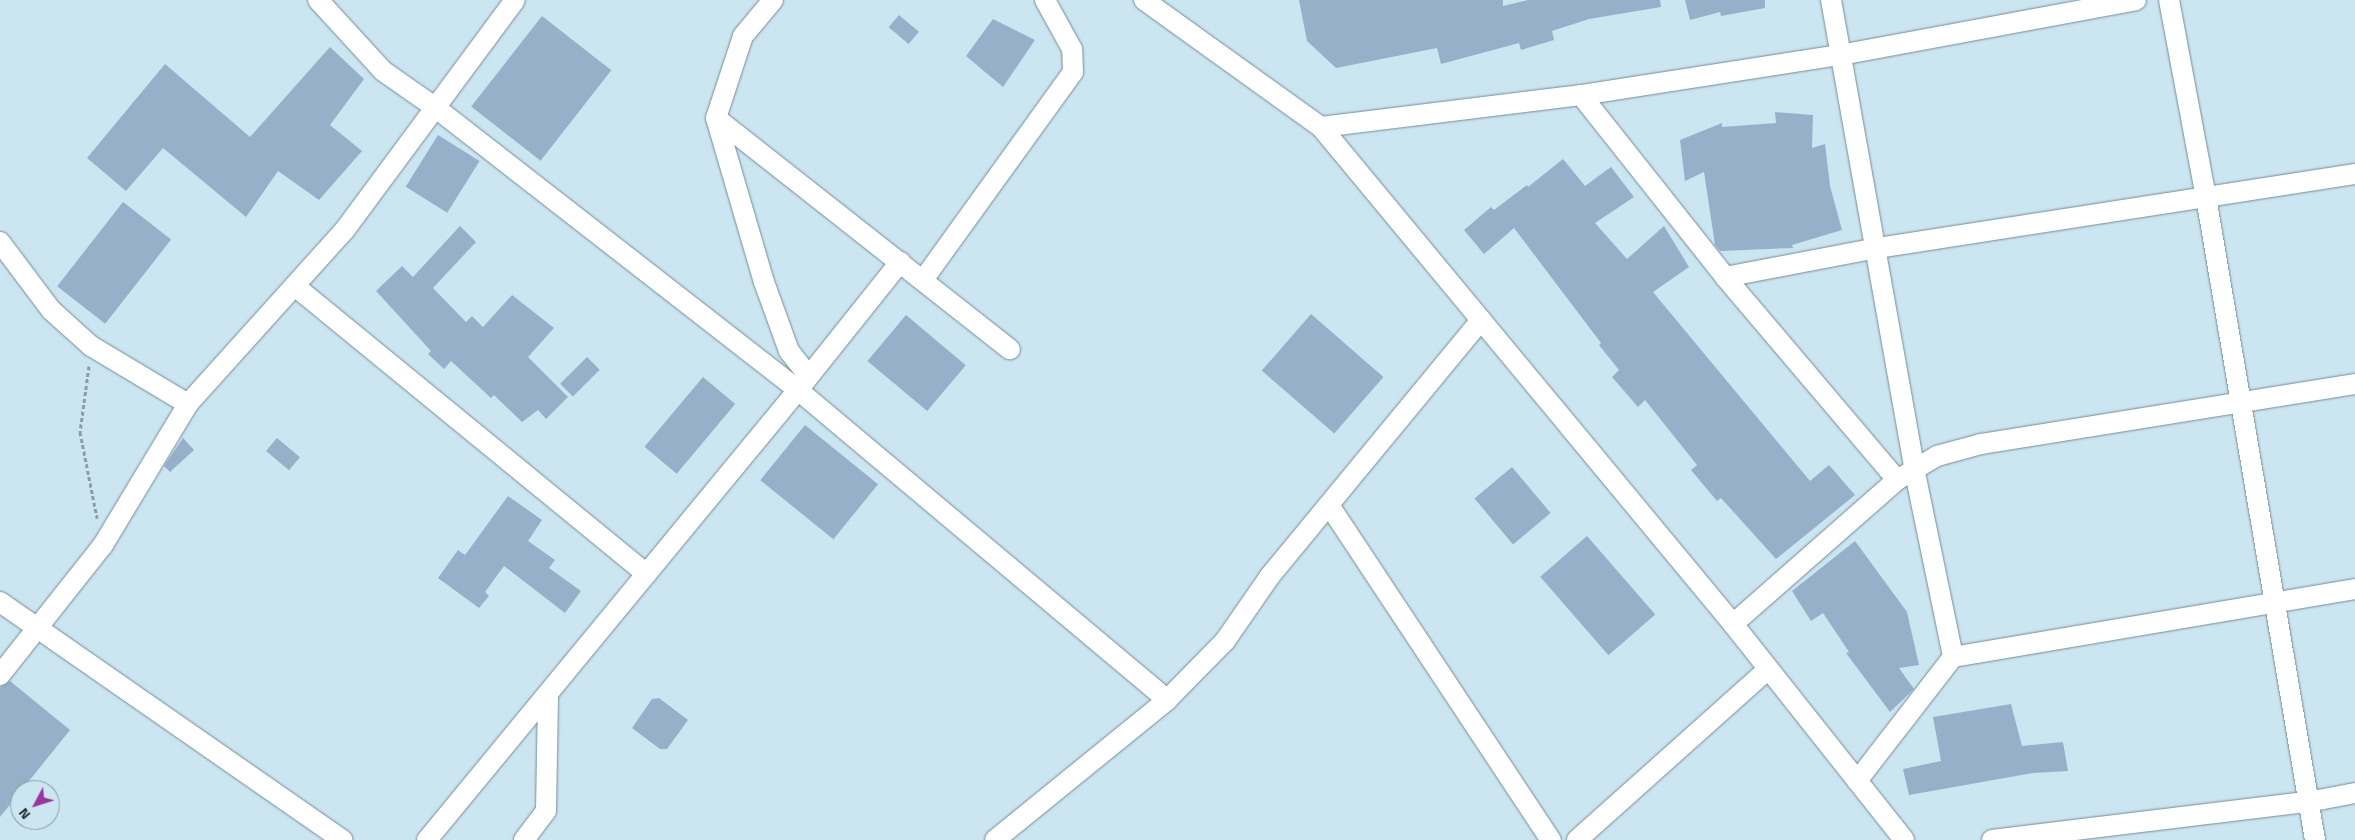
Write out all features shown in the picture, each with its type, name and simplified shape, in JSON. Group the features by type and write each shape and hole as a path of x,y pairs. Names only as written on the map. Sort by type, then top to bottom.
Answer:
{"street":[{"path":"318,0 383,71 436,108 803,383 1167,700"},
{"path":"0,675 39,628 103,544 188,404 296,287 344,231 515,0"},
{"path":"773,0 743,36 716,118 767,291 803,383"},
{"path":"923,280 1073,72 1072,49 1045,0"},
{"path":"1144,0 1321,127 1733,624 1904,840"},
{"path":"1831,0 1877,248 1914,468 1952,657"},
{"path":"1321,127 1581,95 1840,55 2136,0"},
{"path":"2169,0 2206,198 2315,840"},
{"path":"1581,95 1725,277 1897,480"},
{"path":"716,118 1010,349"},
{"path":"1725,277 1877,248 2355,174"},
{"path":"0,242 51,310 91,346 188,404"},
{"path":"427,840 647,574 900,262"},
{"path":"296,287 647,574"},
{"path":"995,840 1167,700 1225,641 1270,576 1481,320"},
{"path":"1733,624 1897,480 1914,468 1962,448 2355,384"},
{"path":"1328,505 1551,840"},
{"path":"1857,782 1952,657 2355,589"},
{"path":"0,602 343,840"},
{"path":"1577,840 1768,669"},
{"path":"524,840 546,811 548,694"},
{"path":"1992,840 2308,802 2355,793"}],"path":[{"path":"91,346 80,432 103,544"}],"building":[{"path":"1299,0 1503,0 1503,6 1528,0 1660,0 1661,7 1589,19 1552,31 1554,40 1521,50 1519,43 1441,64 1437,48 1336,68 1307,41"},
{"path":"1685,0 1765,0 1765,8 1721,16 1720,12 1690,20"},
{"path":"899,15 919,32 909,44 889,27"},
{"path":"542,16 611,70 541,161 471,107"},
{"path":"993,19 1035,40 1003,87 966,56"},
{"path":"330,47 364,79 330,125 362,151 319,200 278,171 246,217 163,148 126,191 87,158 165,64 250,137"},
{"path":"1775,112 1813,115 1812,148 1825,144 1830,186 1842,230 1792,245 1793,248 1720,251 1715,245 1704,172 1685,181 1680,140 1722,123 1722,127 1776,123"},
{"path":"438,135 480,161 447,213 406,187"},
{"path":"1563,159 1585,186 1611,167 1634,197 1595,223 1627,259 1664,226 1689,267 1653,292 1810,481 1829,465 1855,495 1776,559 1721,498 1717,501 1691,470 1697,465 1645,400 1638,407 1612,377 1619,370 1599,345 1601,343 1514,228 1484,254 1464,230 1491,207 1494,210 1527,185 1528,187"},
{"path":"123,202 171,240 105,324 57,286"},
{"path":"460,226 476,242 433,288 466,322 472,316 483,327 512,295 554,328 528,357 568,397 546,419 538,410 522,422 494,395 491,398 451,361 444,369 428,354 431,351 376,291 402,266 413,277"},
{"path":"1311,314 1383,377 1334,434 1262,371"},
{"path":"906,315 966,365 927,411 867,361"},
{"path":"587,357 600,370 573,397 560,384"},
{"path":"703,377 735,404 677,474 645,447"},
{"path":"805,425 878,484 833,539 760,480"},
{"path":"183,438 194,450 170,472 164,466"},
{"path":"277,438 300,457 289,470 266,451"},
{"path":"1512,467 1551,513 1513,544 1474,498"},
{"path":"508,496 542,520 528,541 555,560 549,568 581,591 565,613 504,566 485,592 489,596 479,608 438,578 458,550 465,555"},
{"path":"1587,536 1655,614 1608,655 1540,577"},
{"path":"1855,541 1907,612 1919,665 1899,668 1914,689 1890,712 1846,653 1849,652 1823,613 1811,621 1792,591"},
{"path":"10,681 70,730 30,780 10,780 10,805 0,817 0,687"},
{"path":"659,698 688,720 667,749 660,749 632,728 652,699"},
{"path":"2011,704 2022,746 2063,742 2068,771 2033,773 1909,795 1903,769 1941,761 1933,717"}]}
